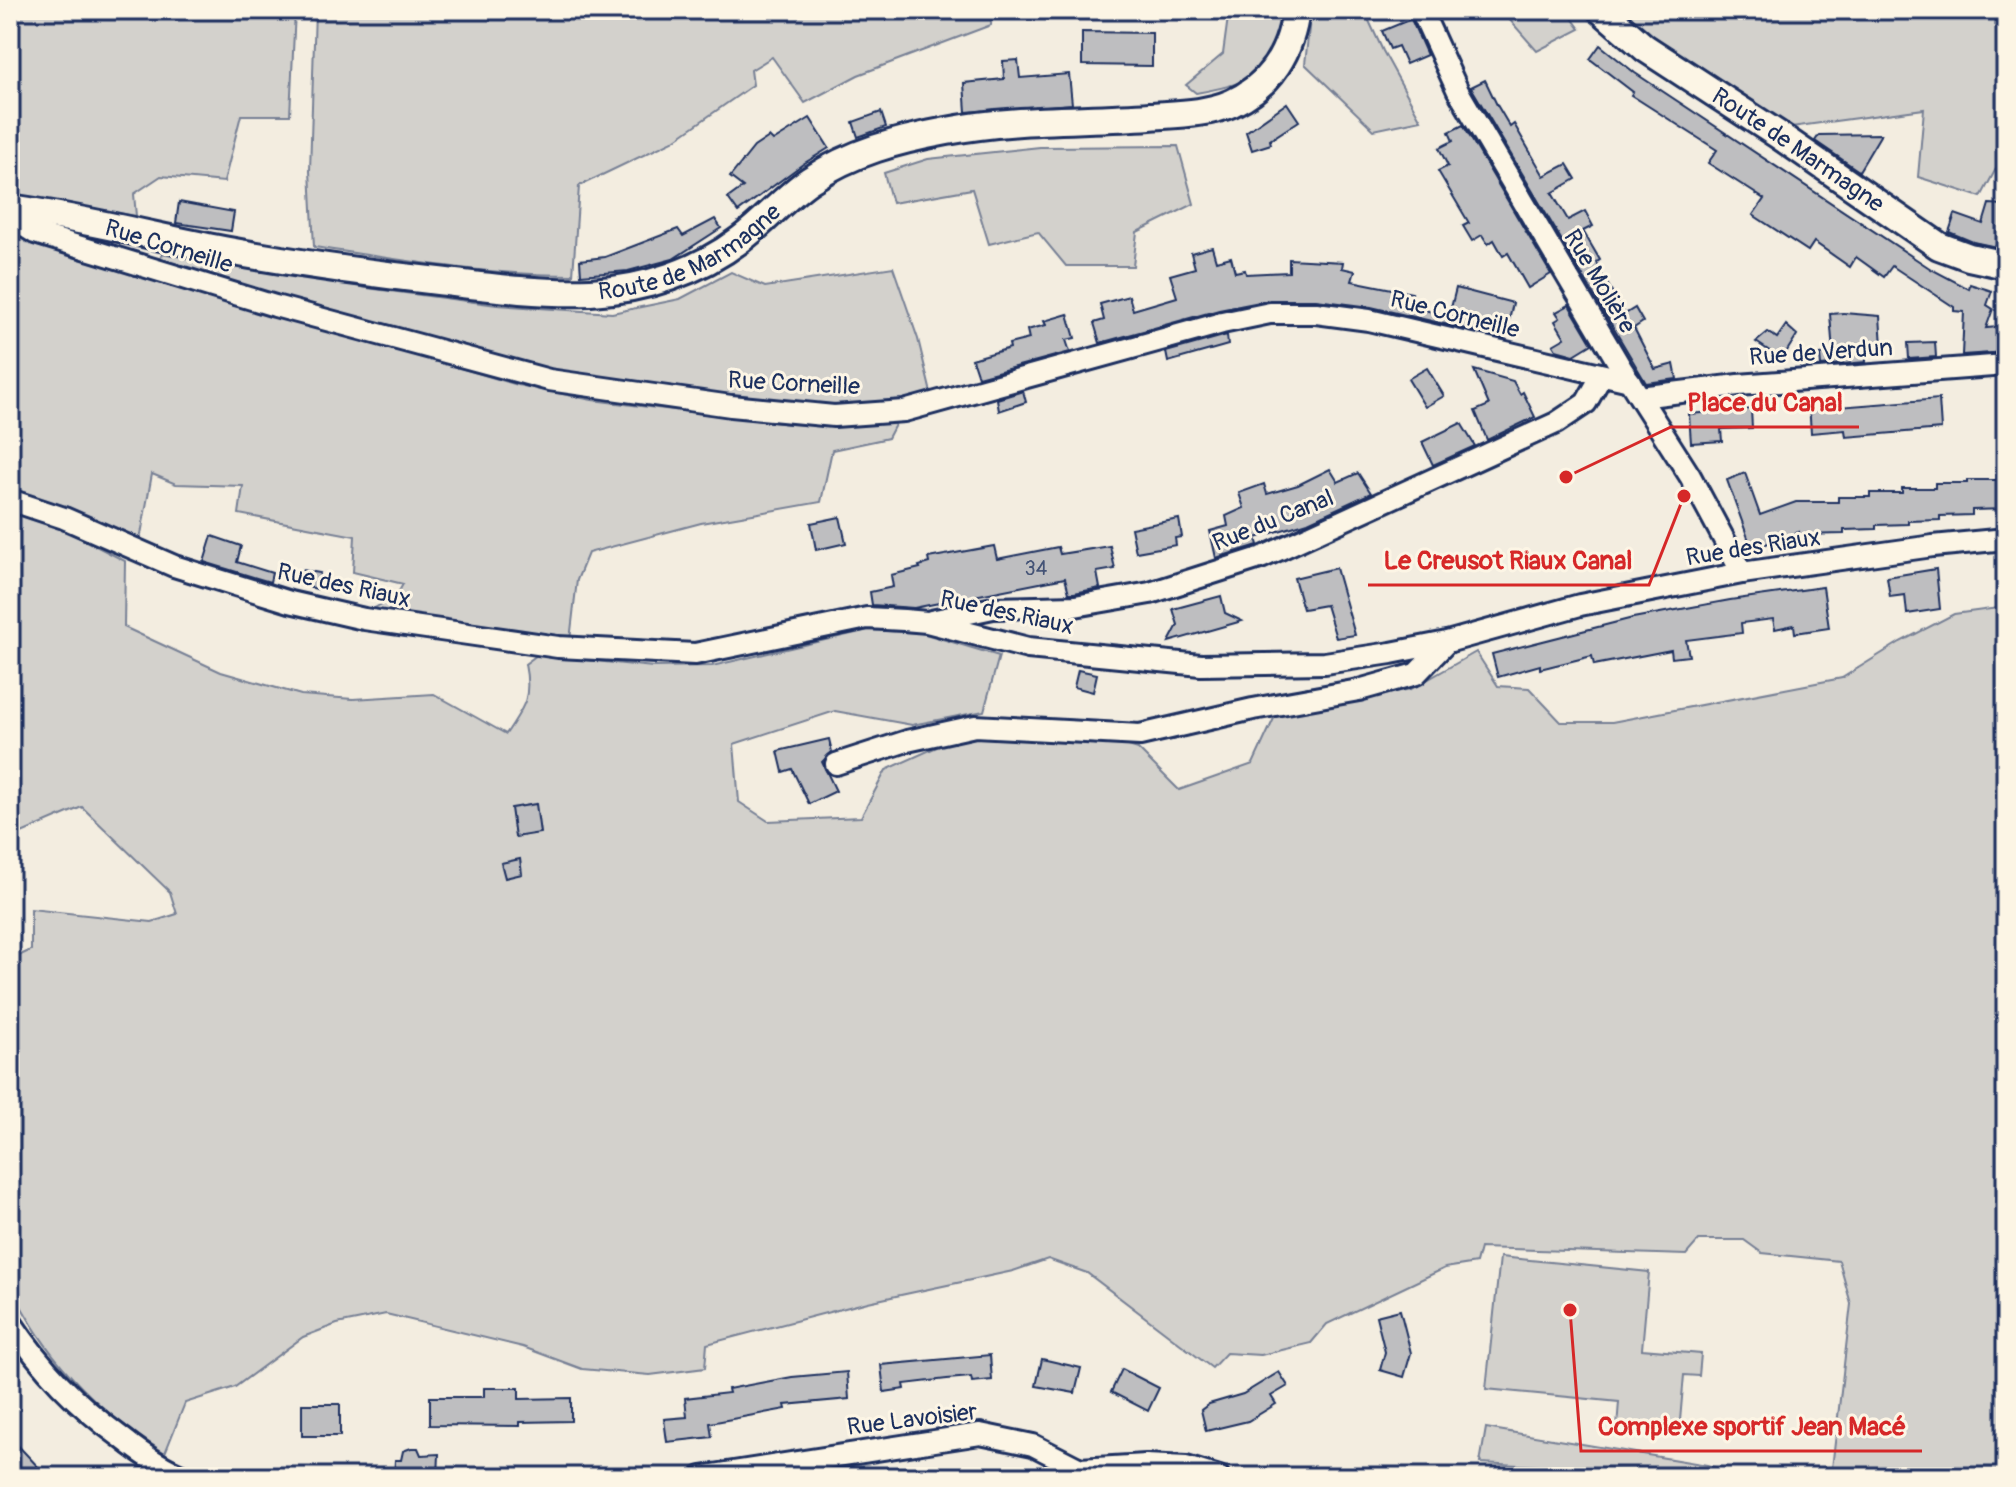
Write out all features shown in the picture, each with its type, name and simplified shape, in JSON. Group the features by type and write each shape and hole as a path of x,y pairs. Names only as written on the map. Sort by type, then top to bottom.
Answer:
{"street":[{"name":"Route de Marmagne","path":"10,208 360,273 540,290 591,292 642,286 707,262 740,240 808,181 852,156 895,141 954,130 1020,123 1201,112 1231,104 1260,87 1280,63 1293,31 1296,10"},
{"name":"Route de Marmagne","path":"1601,10 1645,48 1777,134 1939,246 2006,265"},
{"name":"Rue Molière","path":"1422,12 1458,91 1690,476 1742,573"},
{"name":"Rue Corneille","path":"10,217 35,233 275,306 549,380 731,406 834,416 904,411 1222,323 1270,313 1316,313 1369,320 1602,375 1635,389"},
{"name":"Rue de Verdun","path":"1635,389 1738,385 2006,365"},
{"name":"Rue du Canal","path":"927,622 993,608 1075,606 1150,593 1263,557 1556,423 1586,403 1602,375"},
{"name":"Rue des Riaux","path":"10,500 64,518 174,566 290,602 364,619 558,647 695,654 867,618 927,622 1028,648 1201,665 1325,663 1447,642 1580,605 1742,573 2006,539"},
{"path":"836,764 907,741 975,726 1140,735 1253,709 1359,690 1416,674 1447,642"},
{"path":"10,1321 33,1355 66,1393 148,1458 177,1476"},
{"name":"Rue Lavoisier","path":"701,1477 980,1434 1033,1445 1080,1469 1146,1465 1186,1467 1219,1477"}],"shaded area":[{"path":"10,10 295,10 290,115 241,115 224,182 161,176 134,194 136,216 10,194"},
{"path":"315,10 992,10 991,25 858,75 805,103 772,57 751,70 753,85 673,141 579,186 573,275 475,270 314,247 310,171"},
{"path":"1229,10 1283,10 1271,48 1258,71 1235,84 1196,93 1186,85 1223,54"},
{"path":"1311,10 1364,10 1421,120 1374,130 1305,64"},
{"path":"1501,10 1566,10 1580,29 1537,51"},
{"path":"1625,10 2006,10 2006,150 1981,197 1918,177 1924,109 1784,128 1649,34"},
{"path":"1178,146 1194,204 1137,232 1133,266 1066,266 1038,232 989,244 972,189 892,203 884,173 928,159 1040,147"},
{"path":"10,235 518,385 592,400 788,424 841,426 898,419 888,438 832,450 821,502 701,523 588,553 577,580 570,640 373,609 397,595 403,584 353,572 355,536 239,514 243,486 176,484 152,474 140,540 56,504 10,490"},
{"path":"168,248 367,288 497,305 612,313 680,299 731,272 765,287 893,267 918,339 931,393 904,404 795,405 548,375 158,261"},
{"path":"10,510 55,525 125,561 124,627 221,672 301,695 353,699 434,694 506,734 525,702 528,685 525,664 537,655 653,667 712,666 869,630 922,633 999,656 984,711 912,725 835,711 734,744 739,802 768,821 861,817 886,770 972,731 1103,738 1138,749 1179,790 1253,764 1276,714 1411,689 1476,652 1498,686 1529,688 1561,722 1612,722 1842,678 1900,642 1954,614 1998,608 2006,620 2006,1477 1831,1477 1851,1304 1839,1261 1762,1253 1744,1240 1699,1240 1686,1255 1480,1248 1476,1263 1445,1268 1327,1324 1311,1343 1261,1355 1226,1353 1212,1368 1087,1273 1048,1259 1013,1271 868,1302 707,1344 705,1368 650,1375 582,1369 523,1347 386,1314 337,1324 303,1337 235,1387 185,1403 165,1453 117,1419 75,1380 39,1335 10,1284 10,960 31,950 31,909 152,922 177,914 170,892 82,807 10,838"},
{"path":"1500,1257 1649,1272 1642,1349 1701,1354 1699,1376 1684,1375 1679,1432 1617,1427 1619,1402 1486,1389"},
{"path":"1486,1428 1707,1465 1740,1476 1480,1463"},
{"path":"845,1466 870,1477 776,1477"}],"building":[{"path":"1411,19 1427,55 1406,64 1398,46 1390,49 1382,31"},
{"path":"1082,32 1152,33 1152,66 1082,65"},
{"path":"1600,45 1635,73 1931,269 1969,289 1970,284 1992,291 1987,305 1993,309 1986,328 1998,327 1999,334 2005,334 2006,352 1962,355 1964,312 1954,311 1954,307 1892,266 1884,277 1856,257 1850,267 1814,242 1808,251 1753,215 1764,199 1708,163 1717,150 1631,95 1633,92 1590,59"},
{"path":"1018,60 1020,78 1069,74 1072,104 966,112 964,83 1004,79 1003,61"},
{"path":"1485,80 1510,127 1514,124 1544,176 1567,164 1576,179 1552,193 1568,220 1585,211 1593,226 1583,231 1600,260 1597,262 1601,273 1625,314 1635,308 1643,322 1634,328 1655,369 1674,364 1677,379 1646,383 1471,87"},
{"path":"1287,103 1299,121 1270,140 1271,144 1252,150 1246,132"},
{"path":"881,112 886,127 858,137 853,122"},
{"path":"810,118 829,148 738,212 728,198 743,187 730,177 754,147 769,137 773,141"},
{"path":"1463,125 1551,274 1528,288 1508,253 1503,256 1494,240 1488,244 1482,235 1472,241 1463,226 1469,223 1438,171 1448,166 1439,148 1453,141 1449,132"},
{"path":"1881,134 1859,171 1815,141 1819,135"},
{"path":"179,202 234,212 231,231 176,223"},
{"path":"1989,204 2006,205 2006,249 1973,242 1949,232 1955,214 1983,224"},
{"path":"715,219 721,228 673,259 628,271 581,275 580,260 605,257 678,229 683,236"},
{"path":"1212,247 1216,261 1231,257 1235,272 1245,270 1246,274 1289,272 1289,259 1343,262 1342,268 1355,271 1352,281 1412,293 1408,306 1449,316 1456,288 1513,303 1505,338 1371,307 1316,300 1270,300 1219,310 1100,343 1094,323 1104,320 1100,304 1129,296 1133,310 1177,297 1170,275 1195,268 1191,253"},
{"path":"1569,305 1592,344 1574,355 1556,350 1553,345 1565,338 1555,321 1560,318 1556,312"},
{"path":"1068,314 1075,338 1066,340 1070,352 978,377 972,359 1010,348 1009,344 1029,339 1027,330"},
{"path":"1830,314 1880,316 1882,346 1865,347 1866,362 1821,366 1820,355 1833,353"},
{"path":"1786,325 1797,335 1780,362 1756,342 1768,332 1777,338"},
{"path":"1227,335 1228,345 1168,362 1166,352"},
{"path":"1935,342 1936,357 1909,359 1908,343"},
{"path":"1427,368 1444,396 1425,407 1408,379"},
{"path":"1474,370 1513,381 1520,394 1523,392 1535,417 1487,440 1475,411 1489,405"},
{"path":"1023,391 1026,402 999,411 997,399"},
{"path":"1939,399 1941,429 1846,437 1845,430 1811,433 1809,404 1825,402 1826,408"},
{"path":"1751,409 1752,428 1721,429 1722,441 1691,443 1689,414"},
{"path":"1461,423 1475,446 1433,465 1422,442"},
{"path":"1330,469 1338,482 1358,473 1371,493 1308,522 1256,538 1258,545 1216,558 1210,531 1228,526 1226,516 1244,508 1239,493 1264,484 1267,494 1298,485"},
{"path":"1745,473 1760,515 1796,502 1838,502 1838,497 1902,493 1902,488 1935,488 1935,483 1967,483 1967,480 2006,480 2006,509 1972,510 1972,515 1876,525 1876,529 1844,530 1844,534 1799,535 1799,532 1752,549 1727,480"},
{"path":"840,517 846,543 816,550 811,523"},
{"path":"1179,519 1182,537 1175,538 1176,545 1136,552 1131,528"},
{"path":"212,536 241,546 237,562 272,573 270,582 204,562"},
{"path":"994,546 997,559 1058,547 1060,554 1110,546 1115,569 1097,572 1100,588 1074,593 1069,593 1065,578 914,608 872,605 870,592 893,587 891,575 920,568 929,563 928,558"},
{"path":"1336,568 1355,635 1336,638 1326,605 1303,609 1294,578"},
{"path":"1936,569 1940,609 1907,614 1905,595 1890,597 1887,577"},
{"path":"302,570 320,573 317,589 300,585"},
{"path":"1823,587 1829,628 1795,633 1794,625 1775,629 1773,619 1741,623 1742,633 1686,640 1689,656 1672,658 1671,650 1594,665 1592,656 1540,669 1540,665 1498,677 1492,654 1633,618"},
{"path":"1221,596 1225,613 1242,621 1169,642 1178,625 1173,609"},
{"path":"1078,670 1097,674 1093,692 1074,687"},
{"path":"829,739 832,752 822,762 836,791 809,804 792,769 783,772 778,751"},
{"path":"536,804 540,833 515,837 511,808"},
{"path":"520,859 522,874 505,878 501,863"},
{"path":"1400,1310 1411,1353 1404,1377 1380,1370 1385,1352 1376,1316"},
{"path":"990,1355 992,1380 972,1382 971,1377 947,1379 904,1384 905,1389 884,1392 881,1365"},
{"path":"1042,1359 1081,1368 1075,1393 1036,1386"},
{"path":"1122,1369 1159,1388 1148,1411 1111,1392"},
{"path":"847,1372 849,1399 785,1405 786,1409 710,1423 712,1437 667,1442 664,1419 687,1417 685,1398 729,1393 728,1389 792,1377"},
{"path":"1279,1372 1288,1386 1271,1396 1276,1404 1248,1421 1206,1431 1201,1410 1209,1404 1243,1394"},
{"path":"484,1388 519,1388 519,1399 571,1398 571,1421 520,1422 520,1426 430,1425 430,1397 484,1397"},
{"path":"302,1404 340,1404 340,1436 302,1436"},
{"path":"10,1437 41,1470 33,1477 10,1477"},
{"path":"418,1448 421,1455 439,1454 438,1477 394,1477 395,1460 401,1460 403,1451"}],"place":[{"name":"Place du Canal","path":"1566,477"},
{"name":"Le Creusot Riaux Canal","path":"1684,496"},
{"name":"Complexe sportif Jean Macé","path":"1570,1310"}]}
